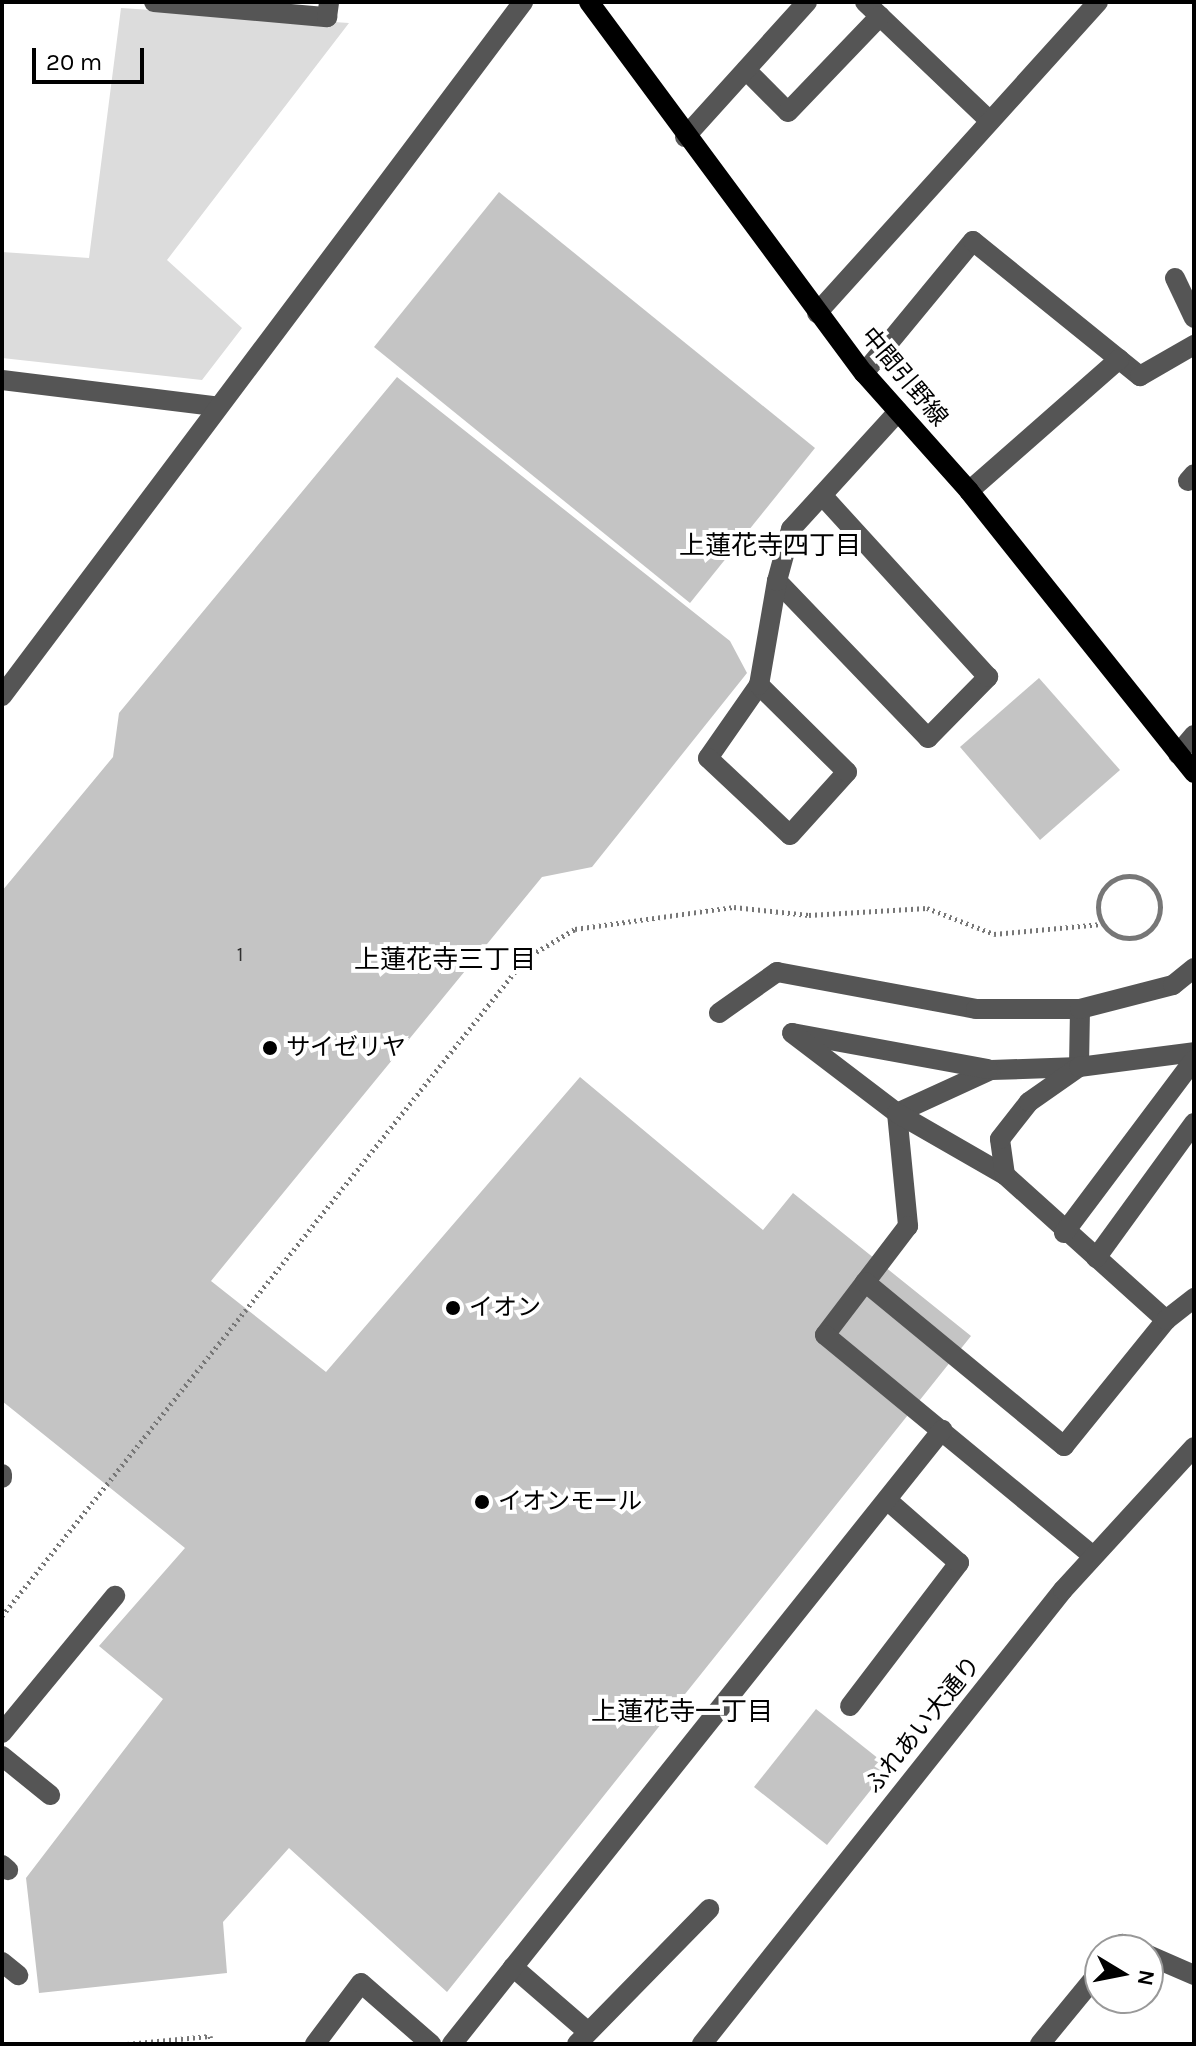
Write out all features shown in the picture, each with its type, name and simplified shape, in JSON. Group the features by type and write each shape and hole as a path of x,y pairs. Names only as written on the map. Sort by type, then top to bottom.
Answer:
{"main road":[{"name":"中間引野線","path":"589,2 685,137 864,373 969,491 1193,772"}],"street":[{"path":"154,2 327,17 329,2"},
{"path":"2,696 214,406 523,2"},
{"path":"685,137 807,2"},
{"path":"817,313 1098,2"},
{"path":"746,70 788,112 872,9 989,120"},
{"path":"864,373 973,241 1140,376 1194,345"},
{"path":"1175,278 1194,318"},
{"path":"969,491 1119,359"},
{"path":"2,380 214,406"},
{"path":"759,685 847,772 790,835 708,758 759,685 777,581 791,529 898,412"},
{"path":"777,581 928,738 988,677 822,495"},
{"path":"1178,754 1194,735"},
{"path":"719,1013 777,972 976,1009 1080,1009 1173,985 1194,968"},
{"path":"1079,1067 1080,1009"},
{"path":"1166,1320 1064,1233 1005,1175 897,1113 792,1033 991,1070 1079,1067 1194,1052"},
{"path":"1064,1233 1194,1060"},
{"path":"1005,1175 1000,1139 1029,1102 1079,1067"},
{"path":"897,1113 991,1070"},
{"path":"897,1113 908,1226 825,1335 1093,1556"},
{"path":"1096,1258 1194,1123"},
{"path":"865,1282 1064,1446 1166,1320 1194,1298"},
{"path":"452,2044 942,1430"},
{"name":"ふれあい大通り","path":"702,2044 1093,1556 1194,1447"},
{"path":"850,1706 959,1563 887,1500"},
{"path":"2,1733 115,1596"},
{"path":"2,1756 50,1795"},
{"path":"513,1967 582,2037 709,1909"},
{"path":"1164,1962 1194,1975"},
{"path":"315,2044 361,1983 431,2044"},
{"path":"1040,2044 1084,1990"}],"path":[{"path":"2,1616 526,958 575,929 734,907 809,915 927,908 994,934 1102,924 1122,938 1146,933 1160,914 1155,889 1135,876 1111,880 1098,900 1102,924"},
{"path":"127,2044 210,2036 212,2044"}],"shaded area":[{"path":"121,8 349,23 167,260 242,328 202,380 2,358 2,252 89,258"}],"building":[{"path":"499,192 815,448 690,603 374,347"},
{"path":"397,377 730,641 747,673 592,867 542,877 211,1281 326,1372 580,1077 763,1230 793,1193 971,1336 447,1992 289,1848 223,1922 227,1973 39,1993 26,1878 163,1699 99,1646 185,1548 2,1401 2,891 113,757 119,713"},
{"path":"1039,678 1120,770 1040,840 960,747"},
{"path":"816,1709 889,1767 827,1845 754,1787"}],"place":[{"name":"サイゼリヤ","path":"270,1048"},
{"name":"イオン","path":"453,1308"},
{"name":"イオンモール","path":"482,1502"}],"district":[{"name":"上蓮花寺四丁目","path":"770,546"},
{"name":"上蓮花寺三丁目","path":"445,960"},
{"name":"上蓮花寺一丁目","path":"682,1712"}]}
